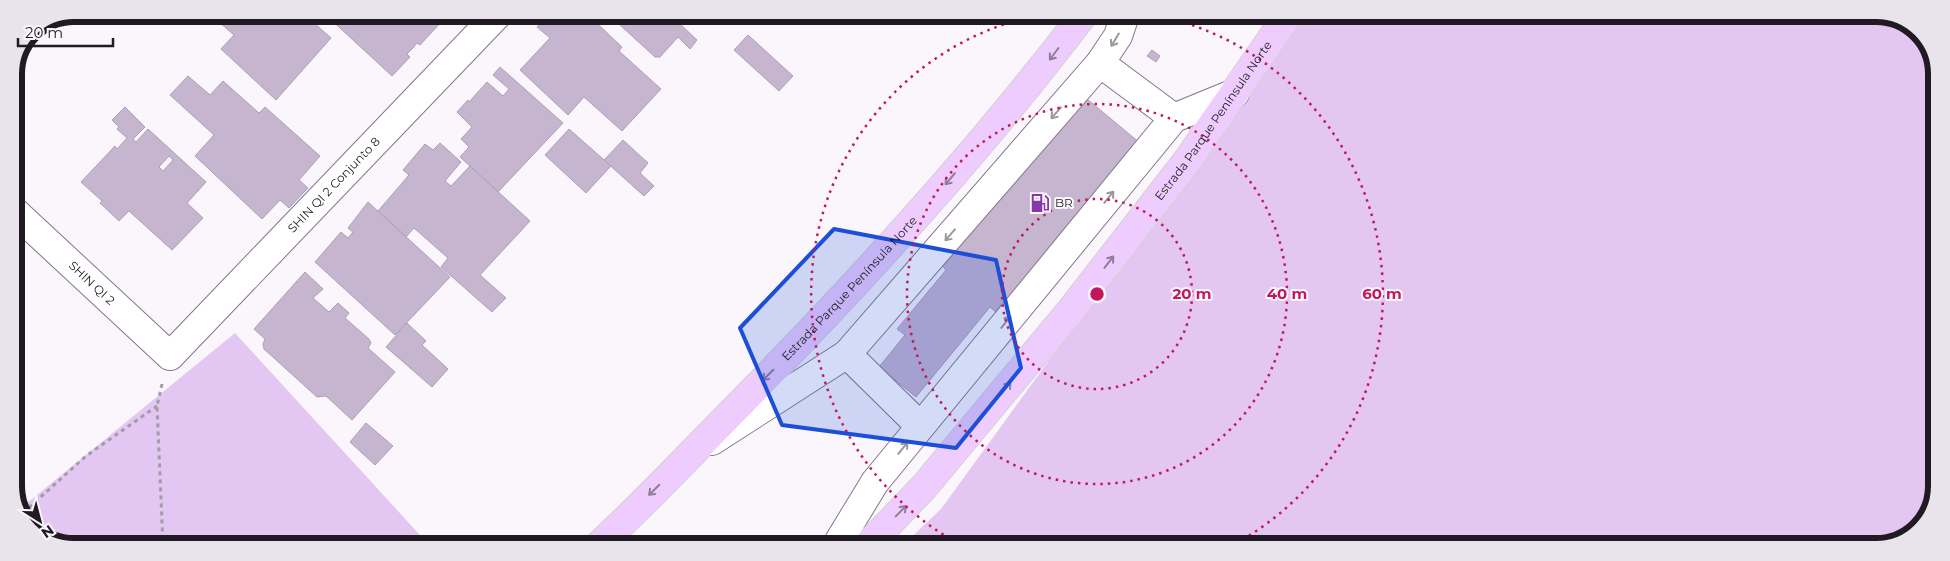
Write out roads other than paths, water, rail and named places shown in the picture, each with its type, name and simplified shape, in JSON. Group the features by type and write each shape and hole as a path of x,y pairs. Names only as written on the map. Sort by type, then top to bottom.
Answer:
{"main road":[{"name":"Estrada Parque Península Norte","path":"606,538 828,314 932,200 1031,83 1078,22"},
{"name":"Estrada Parque Península Norte","path":"875,538 923,488 1072,309 1187,161 1283,22"}],"street":[{"name":"SHIN QI 2 Conjunto 8","path":"170,356 490,22"},
{"path":"689,456 847,354 1100,63 1118,36 1123,22"},
{"path":"1100,63 1174,118"},
{"path":"841,538 875,482 1174,118 1235,93"},
{"name":"SHIN QI 2","path":"22,219 170,356"},
{"path":"847,354 920,426"}],"place":[{"name":"BR","path":"1040,203"}]}
